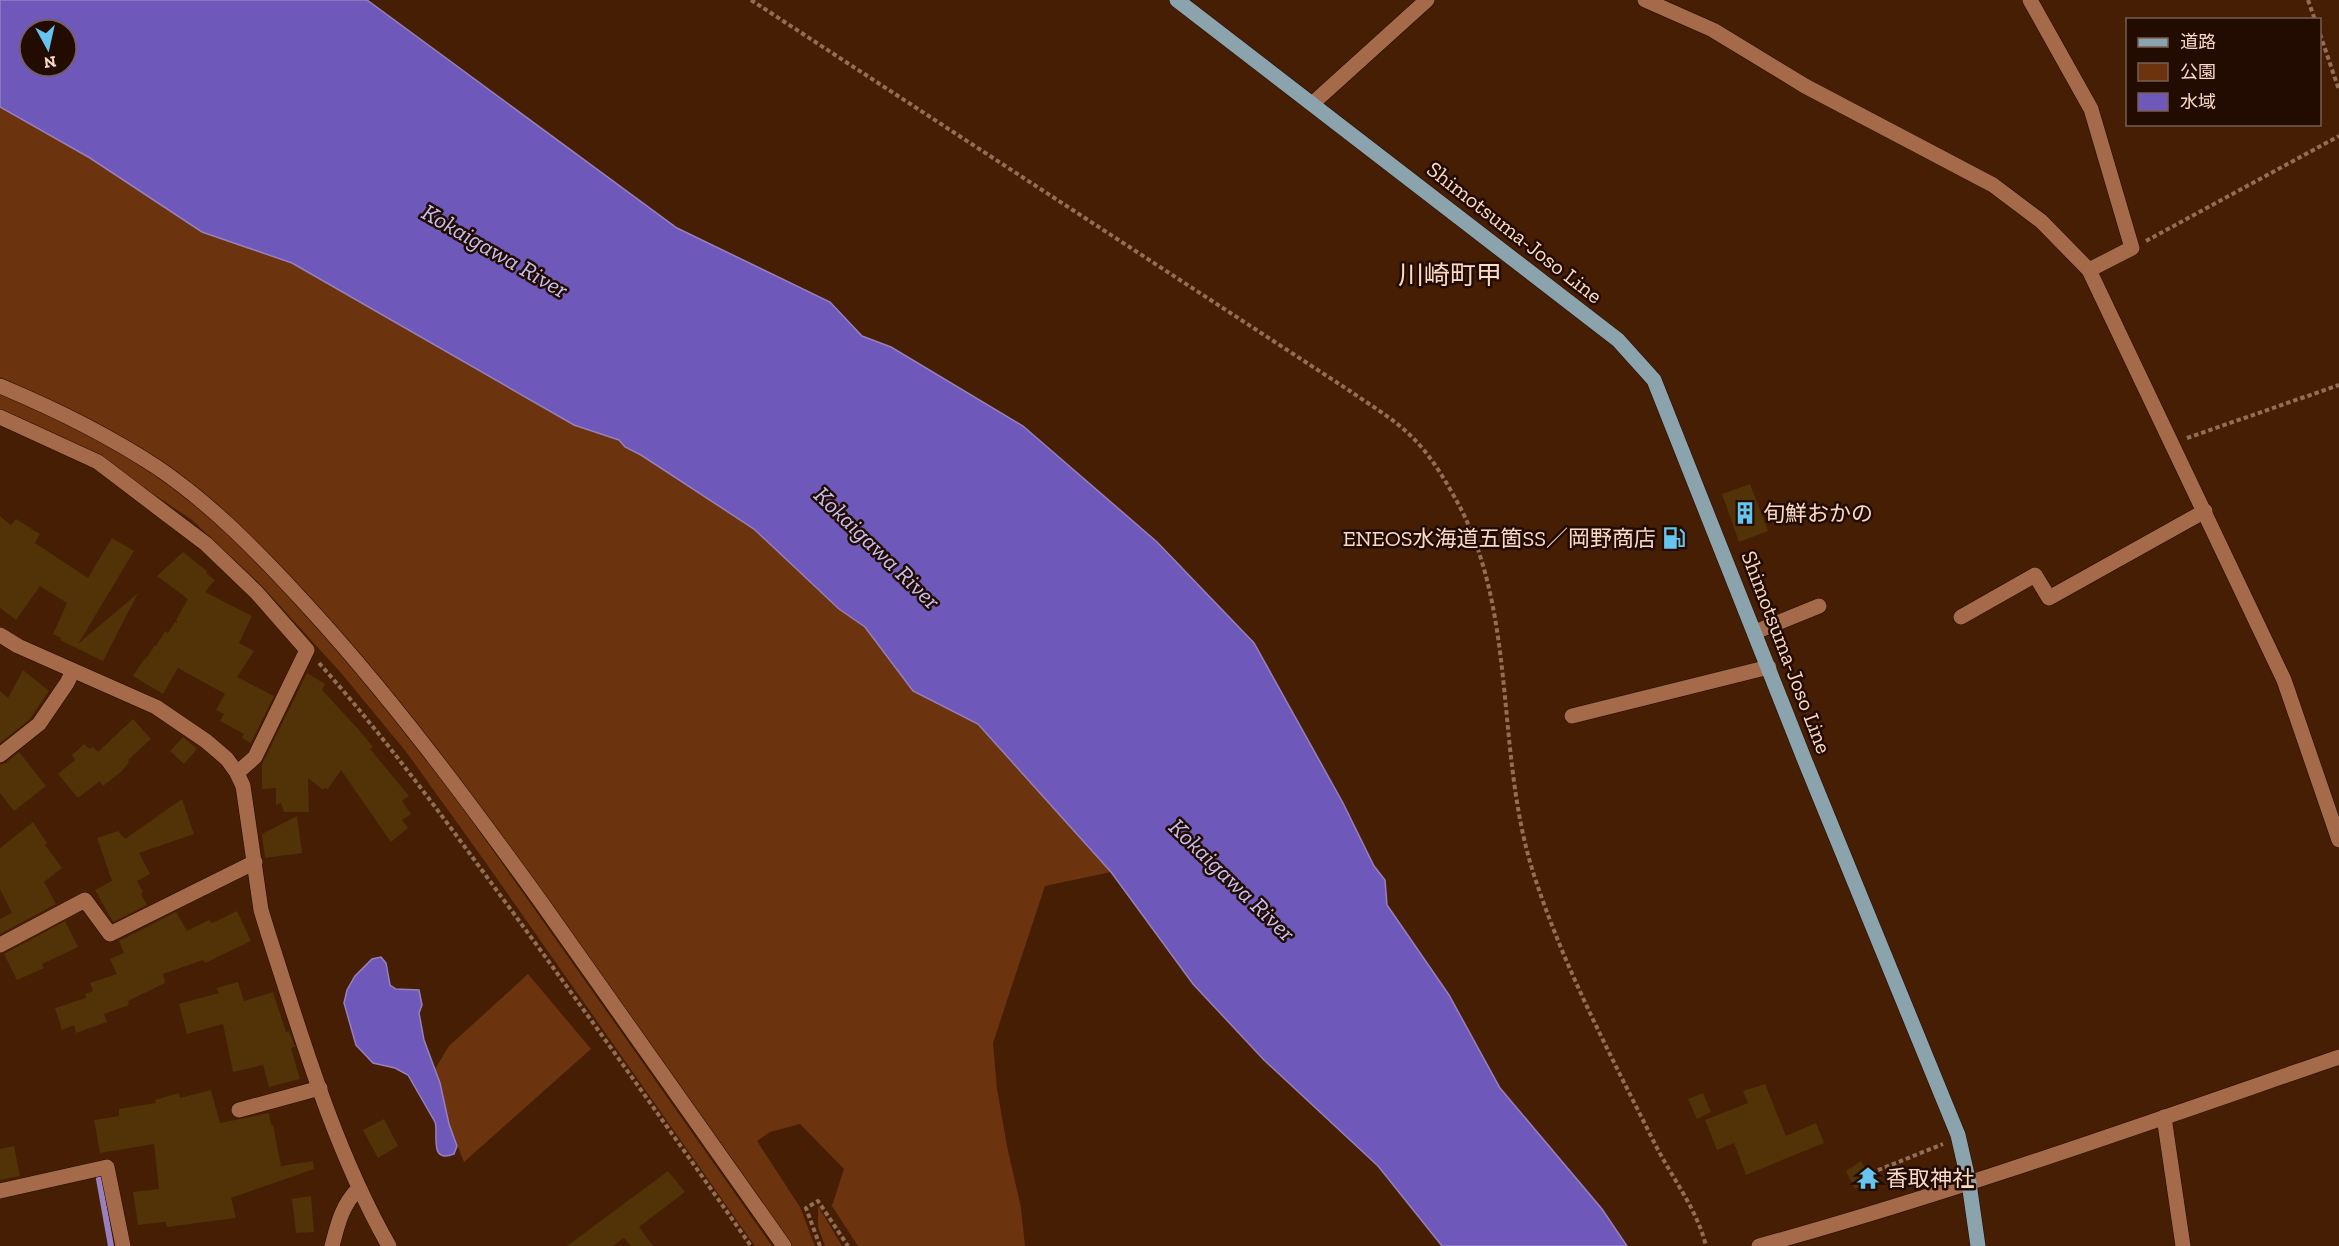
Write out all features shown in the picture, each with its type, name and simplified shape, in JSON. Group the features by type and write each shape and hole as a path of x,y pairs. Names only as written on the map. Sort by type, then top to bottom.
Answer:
{"main road":[{"name":"Shimotsuma-Joso Line","path":"1177,0 1618,340 1654,380 1958,1137 1969,1183 1978,1246"}],"street":[{"path":"1312,104 1427,0"},
{"path":"1645,0 1713,30 1805,86 1993,185 2041,221 2089,270 2284,680 2339,840"},
{"path":"2030,0 2091,109 2132,248 2089,270"},
{"path":"0,386 49,406 98,431 160,469 216,514 278,574 338,639 450,778 784,1246"},
{"path":"0,417 98,462 162,510 206,544 256,592 307,650 255,757 237,773"},
{"path":"1961,617 2035,575 2049,598 2205,512"},
{"path":"1755,632 1819,606"},
{"path":"0,634 18,646 156,707 206,741 227,759 237,773 246,802 261,910 320,1088 359,1188 389,1246"},
{"path":"1572,716 1769,667"},
{"path":"0,755 39,724 73,671"},
{"path":"0,945 85,900 110,934 255,862"},
{"path":"1759,1246 1969,1183 2339,1057"},
{"path":"239,1110 320,1088"},
{"path":"2164,1117 2183,1246"},
{"path":"0,1191 107,1167 123,1246"},
{"path":"332,1246 340,1215 348,1199 359,1188"}],"path":[{"path":"751,0 1350,391 1411,436 1437,468 1460,508 1480,556 1494,610 1521,829 1534,875 1581,995 1665,1164 1690,1205 1703,1233 1706,1246"},
{"path":"2308,0 2314,18"},
{"path":"2321,40 2339,90"},
{"path":"2132,248 2339,136"},
{"path":"2172,442 2339,385"},
{"path":"307,650 362,711 437,808 751,1246"},
{"path":"1871,1173 1958,1137"},
{"path":"820,1246 806,1208 818,1201 848,1246"}],"green space":[{"path":"0,107 90,158 202,232 292,263 574,425 619,440 625,447 641,455 754,529 839,609 865,627 913,691 978,724 1111,872 1045,886 993,1043 997,1089 1021,1208 1025,1246 858,1246 832,1206 844,1169 800,1124 770,1132 757,1141 800,1207 815,1246 791,1246 479,807 283,570 101,426 0,377"},
{"path":"0,393 83,431 161,479 213,520 271,575 314,622 418,744 772,1246 755,1246 407,753 342,674 260,584 192,520 125,475 0,413"},
{"path":"528,974 591,1049 464,1162 449,1124 435,1069 449,1046"},
{"path":"818,1206 842,1246 825,1246 818,1227"}],"water":[{"name":"Kokaigawa River","path":"0,0 367,0 677,228 830,302 862,336 891,347 1023,426 1157,542 1254,643 1343,803 1374,866 1385,880 1387,905 1449,995 1500,1088 1602,1209 1627,1246 1442,1246 1378,1166 1264,1060 1193,984 1111,872 978,724 913,691 865,627 839,609 754,529 641,455 625,447 619,440 574,425 292,263 202,232 90,158 0,107"},
{"path":"381,957 386,963 390,985 396,989 419,990 422,1005 419,1013 424,1040 440,1083 449,1124 457,1146 454,1154 446,1156 441,1155 438,1151 435,1122 408,1075 395,1068 373,1063 356,1045 344,1003 347,990 355,976 372,959"}],"building":[{"name":"旬鮮おかの","path":"1750,484 1768,531 1739,542 1722,494"},
{"path":"0,516 11,525 16,519 40,534 35,543 88,578 112,538 134,551 78,644 138,593 103,661 60,640 61,638 53,634 67,603 40,586 16,620 0,608"},
{"path":"183,552 215,580 205,592 252,616 239,643 254,651 237,677 274,696 251,743 242,738 244,734 220,721 224,714 216,710 225,694 178,668 163,694 133,676 165,631 168,633 175,622 178,623 176,620 188,599 157,576"},
{"path":"23,670 49,691 29,720 0,743 0,691 8,698"},
{"path":"307,673 325,684 322,690 373,747 370,749 409,796 402,801 411,814 402,820 408,828 391,842 341,770 328,789 323,790 308,778 309,812 284,812 281,803 276,805 276,788 262,789 262,764"},
{"path":"133,719 151,739 128,760 129,762 122,771 103,786 100,781 78,798 58,774 75,760 72,755 84,744 90,749 93,747 98,752"},
{"path":"183,737 197,749 184,764 170,751"},
{"path":"19,752 46,786 14,811 0,793 0,765"},
{"path":"182,799 194,834 139,853 150,874 137,881 147,905 113,922 95,890 112,881 97,838 118,831 125,839"},
{"path":"297,816 302,853 265,858 262,834"},
{"path":"33,822 47,843 45,845 62,868 44,882 56,904 0,934 0,919 12,913 0,889 0,848"},
{"path":"237,911 251,941 205,963 203,960 163,974 165,983 128,1001 129,1005 104,1014 107,1022 76,1033 74,1025 62,1030 55,1008 86,998 85,994 93,991 90,983 117,974 110,959 124,953 119,941 176,912 187,931 209,920 212,923"},
{"path":"65,921 78,947 42,964 44,968 17,980 4,954"},
{"path":"238,982 244,1001 273,992 286,1032 289,1031 295,1047 291,1048 300,1079 269,1087 263,1065 233,1072 223,1024 187,1034 179,1004 219,993 216,988"},
{"path":"1765,1084 1786,1136 1816,1123 1824,1143 1746,1175 1734,1143 1717,1150 1705,1120 1748,1103 1743,1091"},
{"path":"211,1090 220,1123 269,1113 281,1166 313,1161 314,1169 231,1198 236,1218 167,1227 166,1222 138,1225 133,1192 159,1189 154,1144 100,1153 94,1120 119,1116 119,1109 156,1103 155,1100 179,1093 180,1098"},
{"path":"1703,1093 1711,1112 1697,1119 1688,1099"},
{"path":"384,1119 398,1146 378,1158 363,1130"},
{"path":"14,1146 20,1176 0,1180 0,1149"},
{"path":"1861,1161 1872,1180 1855,1189 1846,1171"},
{"path":"668,1171 685,1192 639,1227 653,1246 631,1246 624,1238 613,1246 567,1246"},
{"path":"311,1196 314,1232 296,1233 292,1199"}],"waterway":[{"path":"99,1179 111,1246"}],"place":[{"name":"旬鮮おかの","path":"1745,513"},
{"name":"ENEOS水海道五箇SS／岡野商店","path":"1674,538"},
{"name":"香取神社","path":"1868,1178"}],"district":[{"name":"川崎町甲","path":"1450,275"}]}
